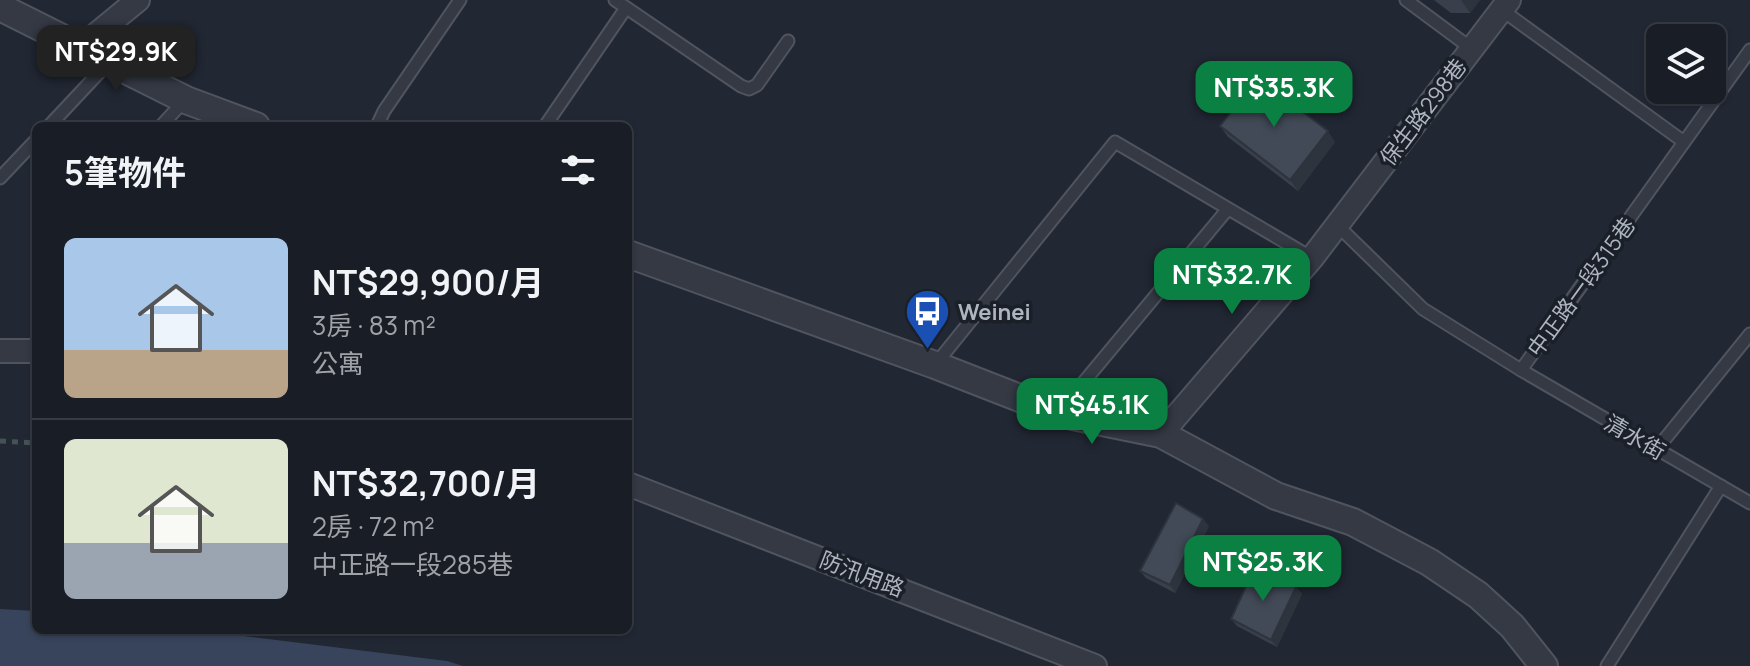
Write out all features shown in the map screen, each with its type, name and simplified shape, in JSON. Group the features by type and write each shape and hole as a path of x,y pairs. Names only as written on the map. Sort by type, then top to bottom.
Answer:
{"street":[{"path":"82,46 138,0"},
{"name":"保生路298巷","path":"1161,434 1312,258 1505,5"},
{"path":"0,7 186,100 245,122"},
{"path":"632,255 1058,413 1161,434 1276,496 1353,522 1429,562 1489,605 1512,626 1544,666"},
{"path":"0,351 32,351"},
{"name":"防汛用路","path":"632,486 1095,666"}],"lane":[{"path":"379,122 460,0"},
{"path":"615,0 749,89 757,85 788,41"},
{"path":"1406,0 1472,49"},
{"path":"1505,5 1684,142"},
{"path":"548,122 626,8"},
{"name":"中正路一段315巷","path":"1337,225 1423,309 1521,370 1750,50"},
{"path":"53,122 109,62"},
{"path":"165,122 186,100"},
{"path":"935,365 1115,142 1312,258"},
{"path":"0,178 32,144"},
{"path":"1058,413 1227,210"},
{"path":"1656,450 1750,334"},
{"name":"清水街","path":"1521,370 1750,503"},
{"path":"1607,666 1721,486"}],"path":[{"path":"0,441 32,443"}],"water":[{"path":"0,609 32,611 32,634 228,634 447,661 463,666 0,666"}],"building":[{"path":"1258,78 1328,131 1290,180 1220,126"},
{"path":"1176,503 1203,519 1170,585 1140,571"},
{"path":"1255,567 1296,587 1271,640 1231,619"}],"place":[{"name":"Weinei","path":"927,351"}]}
